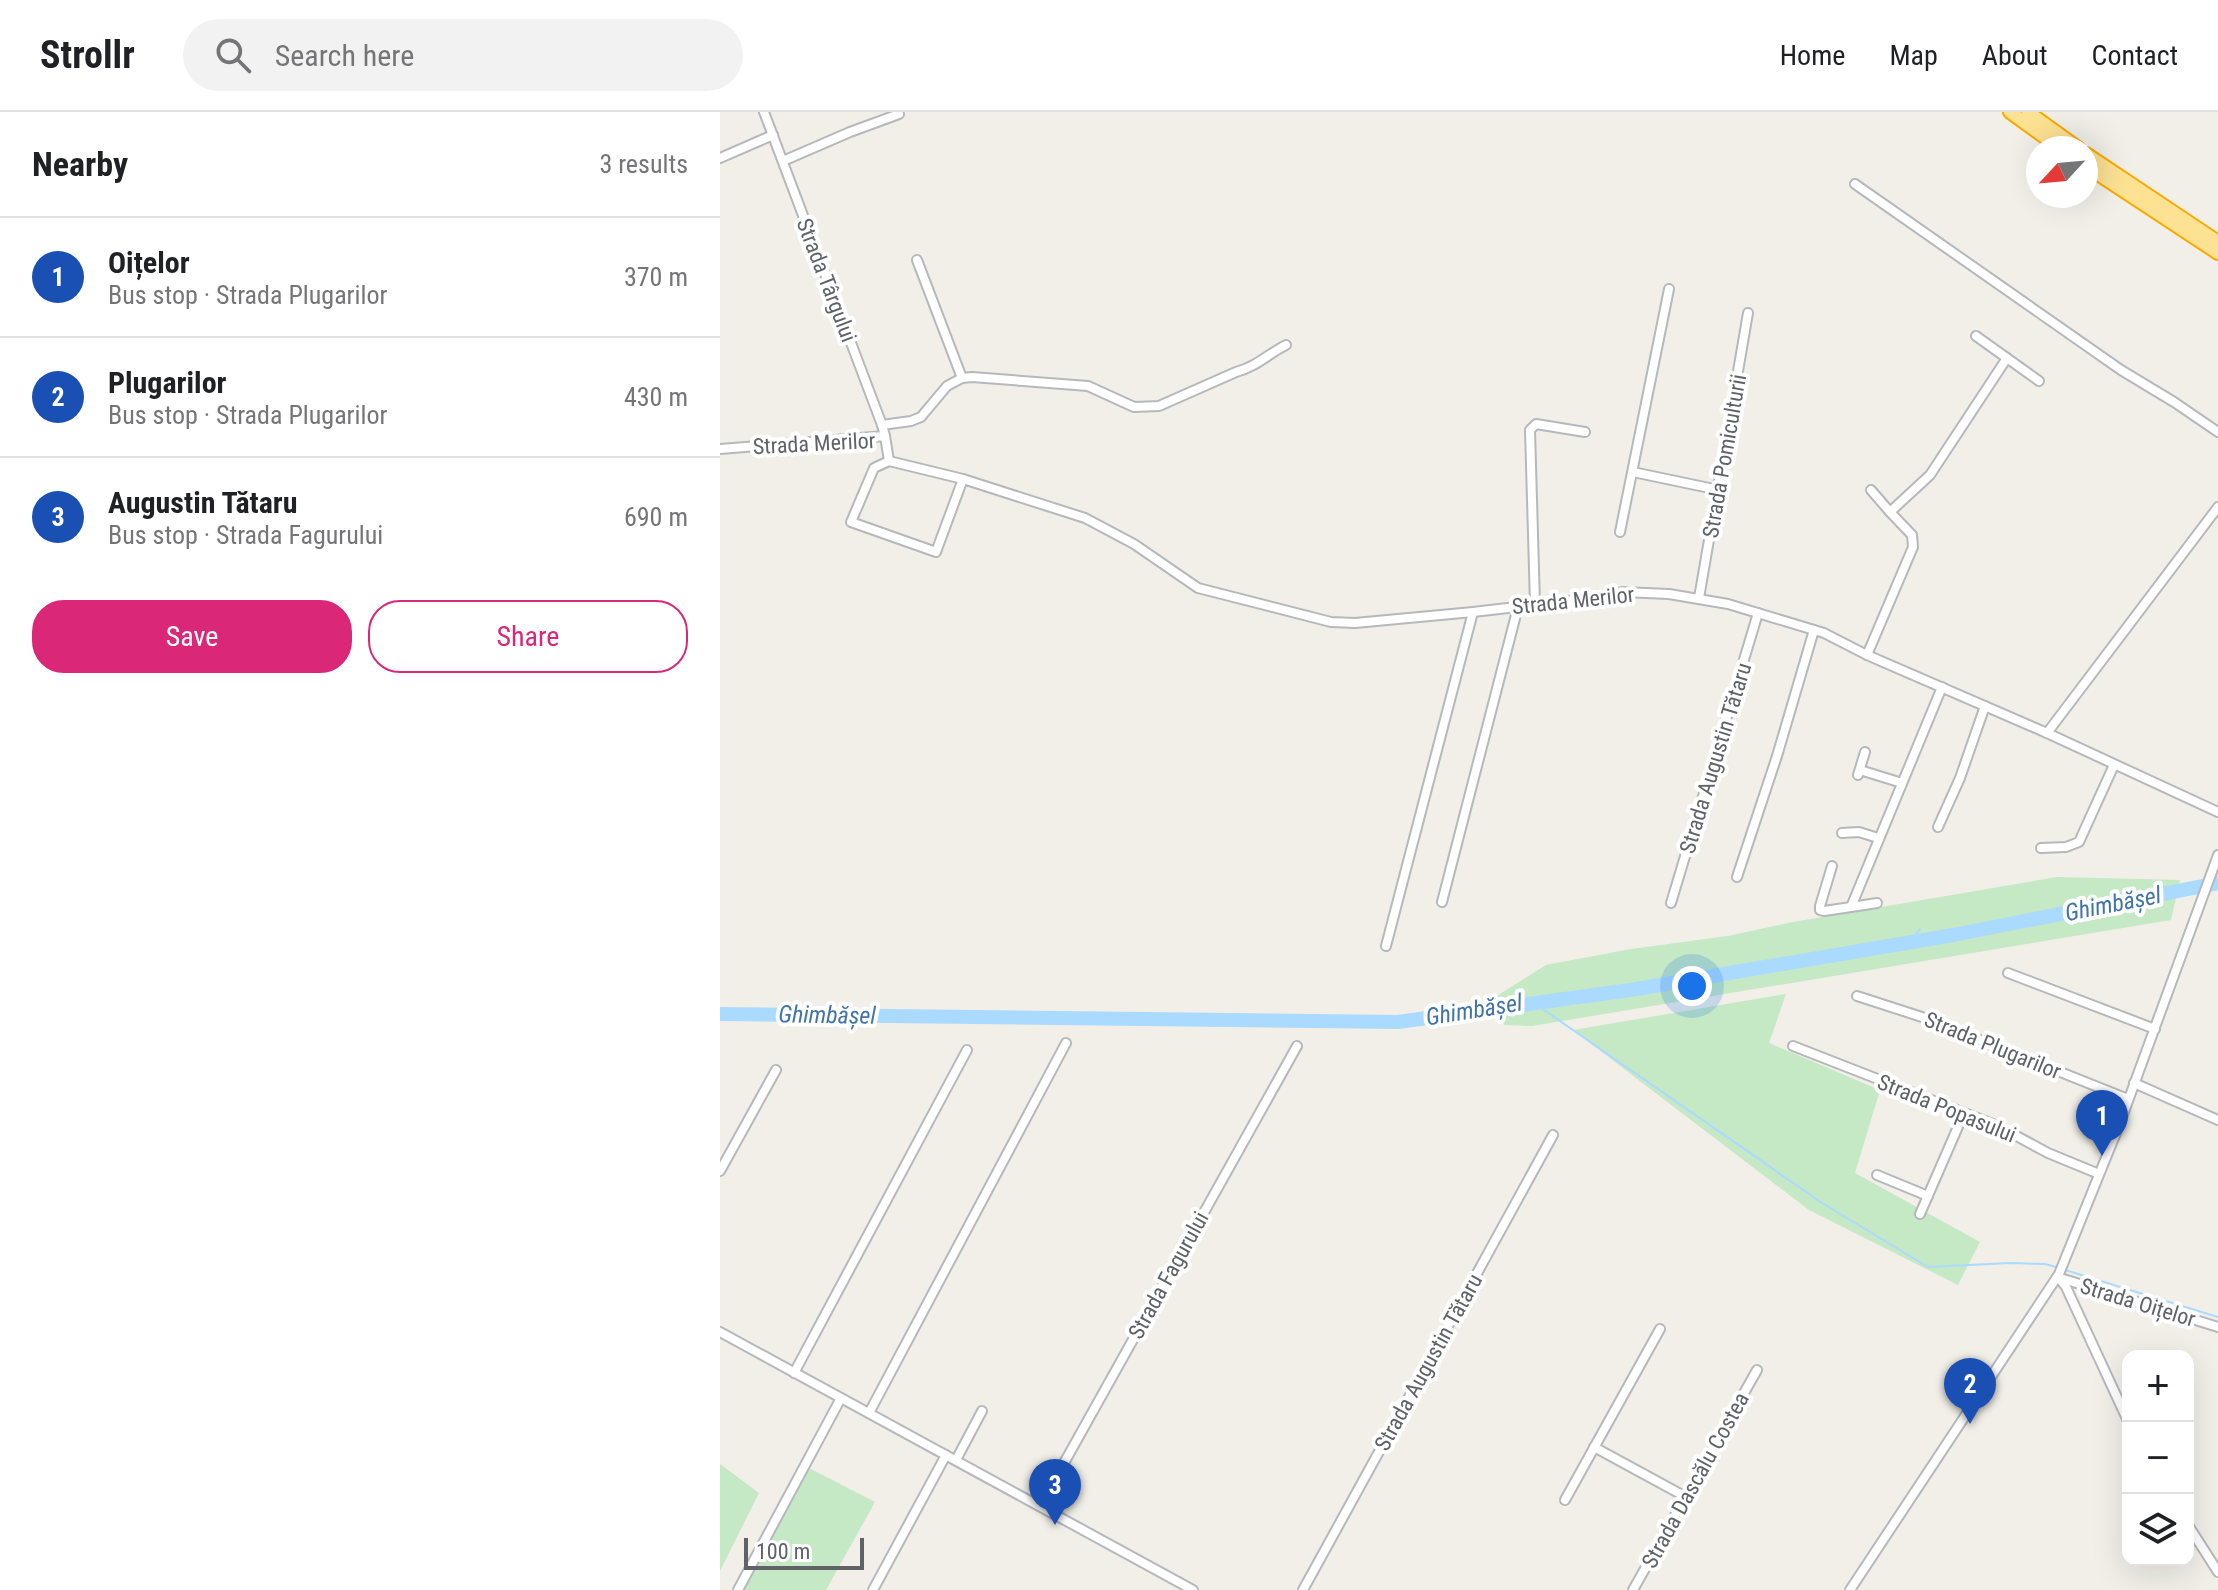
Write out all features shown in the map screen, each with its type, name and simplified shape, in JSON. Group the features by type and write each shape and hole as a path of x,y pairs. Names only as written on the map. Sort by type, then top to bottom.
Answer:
{"highway":[{"path":"2010,112 2043,136"},
{"path":"2028,112 2061,136"},
{"path":"2098,162 2218,242"},
{"path":"2098,174 2218,253"}],"street":[{"name":"Strada Târgului","path":"764,112 885,436"},
{"path":"783,161 899,114"},
{"path":"720,158 773,135"},
{"path":"1855,184 2121,370 2218,432"},
{"path":"917,260 962,378"},
{"path":"1620,532 1669,289"},
{"name":"Strada Pomiculturii","path":"1699,598 1748,313"},
{"path":"1976,336 2039,381"},
{"path":"882,425 921,417 947,386 962,378 985,377 1088,386 1134,407 1159,406 1250,368 1286,345"},
{"path":"1890,512 1930,475 2007,358"},
{"path":"1535,604 1530,430 1536,424 1585,432"},
{"name":"Strada Merilor","path":"720,449 885,436 889,461"},
{"name":"Strada Merilor","path":"963,479 936,552 851,522 874,468 889,461 963,479 997,488 1085,518 1134,544 1205,591 1338,623 1473,612 1623,592 1699,598 1824,633 2218,812"},
{"path":"1633,472 1719,490"},
{"path":"1867,655 1913,547 1912,535 1871,490"},
{"path":"2047,733 2218,507"},
{"path":"1442,902 1518,607"},
{"path":"1386,946 1473,612"},
{"name":"Strada Augustin Tătaru","path":"1671,903 1758,613"},
{"path":"1737,877 1814,630"},
{"path":"1851,907 1942,687"},
{"path":"1938,827 1960,778 1985,706"},
{"path":"1865,752 1859,773 1902,783"},
{"path":"2041,848 2066,847 2079,842 2114,765"},
{"path":"1842,833 1859,832 1878,838"},
{"path":"1850,1590 2058,1275 2155,1029 2217,858"},
{"path":"1832,866 1820,910 1877,903"},
{"path":"2008,973 2155,1029"},
{"name":"Strada Plugarilor","path":"1857,996 1925,1018 2128,1099"},
{"path":"869,1413 1066,1043"},
{"name":"Strada Fagurului","path":"1040,1506 1297,1046"},
{"name":"Strada Popasului","path":"1793,1046 2015,1134 2048,1153 2099,1174"},
{"path":"794,1373 967,1050"},
{"path":"720,1171 776,1070"},
{"path":"2134,1083 2218,1120"},
{"path":"1920,1214 1964,1113"},
{"name":"Strada Augustin Tătaru","path":"1303,1590 1553,1135"},
{"path":"1877,1175 1928,1196"},
{"path":"2058,1275 2122,1408"},
{"name":"Strada Oițelor","path":"2058,1275 2218,1327"},
{"path":"1565,1500 1660,1329"},
{"path":"720,1332 1193,1590"},
{"name":"Strada Dascălu Costea","path":"1633,1590 1757,1370"},
{"path":"738,1590 841,1398"},
{"path":"956,1460 982,1411"},
{"path":"1594,1447 1686,1497"},
{"path":"873,1590 946,1455"},
{"path":"2194,1534 2218,1572"}],"green space":[{"path":"2057,877 2180,880 2171,920 1532,1026 1504,1025 1495,997 1546,965"},
{"path":"1786,994 1769,1043 1880,1090 1855,1173 1980,1242 1958,1285 1809,1210 1573,1030"},
{"path":"720,1464 759,1493 720,1571"},
{"path":"809,1468 875,1502 826,1590 744,1590"}],"waterway":[{"name":"Ghimbășel","path":"720,1014 1398,1022 1630,990 1953,935 2218,883"},
{"path":"1909,943 1920,929"},
{"path":"1534,1003 1822,1203 1928,1267 2010,1263 2056,1267"},
{"path":"2062,1269 2218,1317"}],"place":[{"name":"Oițelor","path":"2102,1156"},
{"name":"Plugarilor","path":"1970,1424"},
{"name":"Augustin Tătaru","path":"1055,1525"}]}
